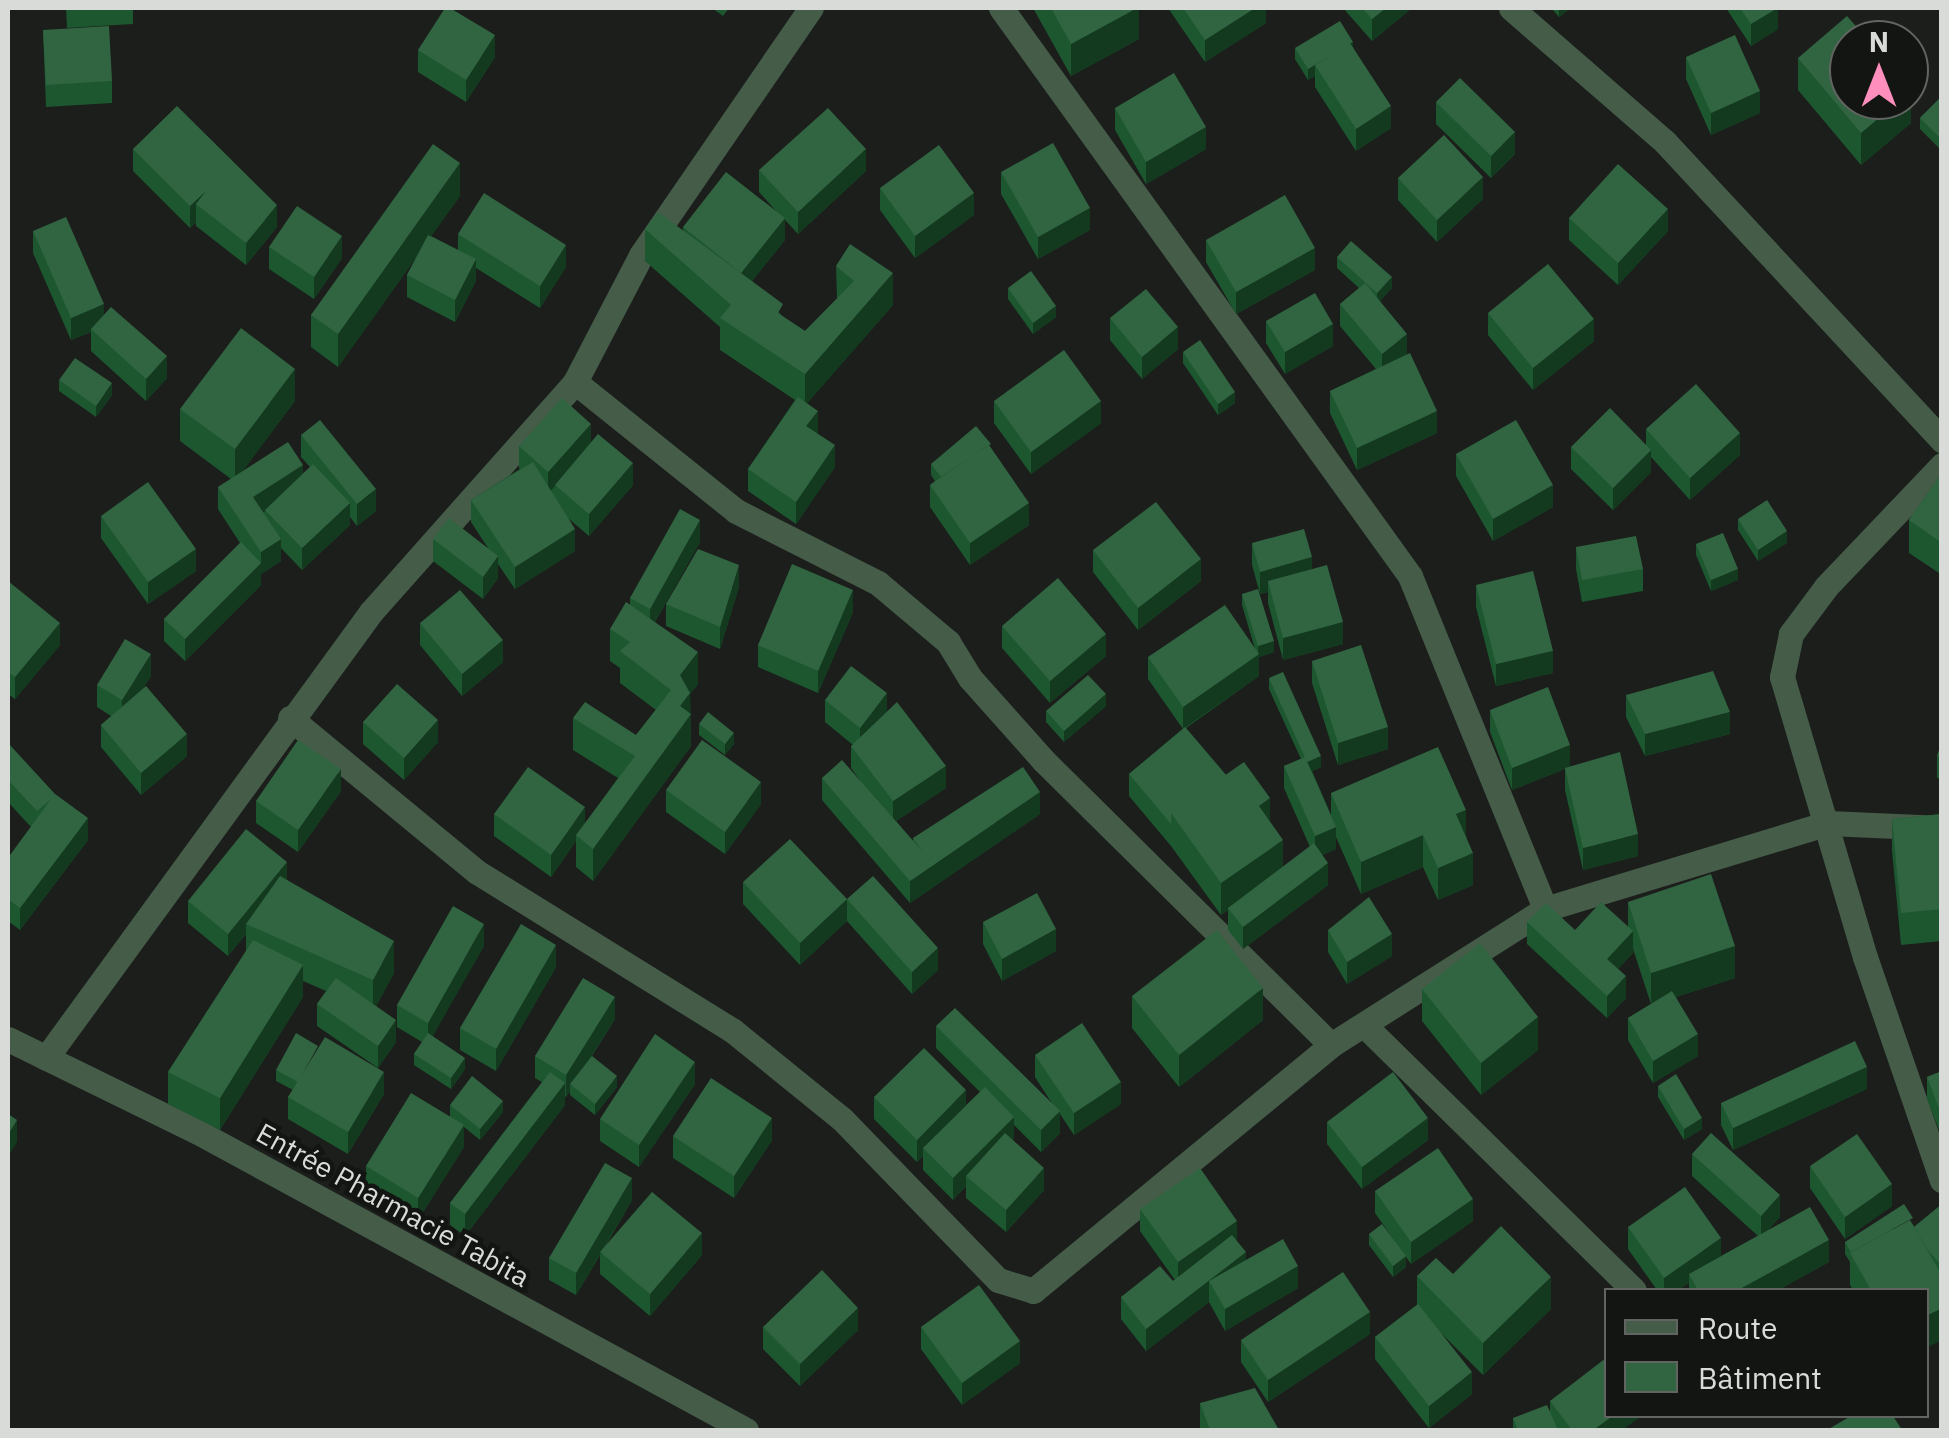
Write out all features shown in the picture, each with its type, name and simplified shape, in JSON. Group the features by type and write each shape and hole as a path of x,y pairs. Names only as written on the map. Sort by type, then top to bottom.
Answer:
{"street":[{"path":"46,1058 290,718 372,612 574,382 642,255 811,8"},
{"path":"1001,8 1410,576 1545,909"},
{"path":"1512,8 1665,142 1942,440"},
{"path":"574,382 736,511 878,583 948,642 970,678 1043,760 1331,1044"},
{"path":"1942,465 1826,588 1792,634 1782,677 1942,1180"},
{"path":"290,718 477,872 732,1030 842,1119 998,1280 1014,1289 1033,1291 1331,1044 1545,909 1828,823 1942,828"},
{"path":"1364,1025 1632,1288"},
{"name":"Entrée Pharmacie Tabita","path":"8,1039 196,1131 746,1430"}],"building":[{"path":"445,8 495,35 466,80 418,50"},
{"path":"1051,8 1137,8 1071,44"},
{"path":"1183,8 1255,8 1205,40"},
{"path":"1362,8 1386,8 1372,19"},
{"path":"1740,8 1777,8 1751,24"},
{"path":"1340,21 1353,42 1308,69 1295,48"},
{"path":"109,26 112,81 46,85 43,30"},
{"path":"1829,31 1829,95 1798,58"},
{"path":"1735,35 1760,91 1711,113 1686,57"},
{"path":"1350,43 1391,106 1356,129 1315,65"},
{"path":"1174,73 1206,127 1146,162 1115,108"},
{"path":"1460,78 1515,132 1491,156 1436,102"},
{"path":"1942,96 1942,140 1922,120 1929,120 1929,109"},
{"path":"177,106 277,205 246,243 196,204 207,190 190,206 133,149"},
{"path":"828,108 866,149 798,212 759,170"},
{"path":"1850,120 1876,120 1861,133"},
{"path":"1444,135 1483,177 1437,220 1398,178"},
{"path":"1053,143 1090,208 1038,237 1001,172"},
{"path":"433,144 460,163 338,334 311,315"},
{"path":"939,145 974,193 915,236 880,188"},
{"path":"1618,164 1668,209 1618,263 1569,218"},
{"path":"726,172 785,218 741,273 683,227"},
{"path":"484,193 566,245 540,286 458,234"},
{"path":"1285,195 1315,248 1236,292 1206,240"},
{"path":"297,206 342,236 314,277 269,247"},
{"path":"658,212 783,304 778,313 805,331 854,281 836,266 850,244 893,273 805,374 720,318 731,305 645,229"},
{"path":"66,217 104,304 71,318 33,231"},
{"path":"428,235 476,259 455,300 407,275"},
{"path":"1351,241 1392,277 1377,293 1337,257"},
{"path":"1548,264 1594,319 1533,368 1488,313"},
{"path":"1031,271 1056,306 1033,323 1008,288"},
{"path":"1365,283 1407,334 1382,354 1340,304"},
{"path":"1146,289 1178,327 1142,357 1110,318"},
{"path":"1315,293 1333,324 1285,352 1266,321"},
{"path":"111,307 167,356 146,379 91,329"},
{"path":"241,328 295,369 235,449 180,409"},
{"path":"1200,340 1235,392 1218,404 1183,352"},
{"path":"1064,350 1101,401 1031,452 994,401"},
{"path":"1410,353 1437,411 1357,448 1330,391"},
{"path":"75,358 112,383 96,406 59,380"},
{"path":"1696,384 1740,433 1690,478 1646,429"},
{"path":"798,397 818,411 806,426 835,445 796,502 748,469"},
{"path":"562,398 591,424 548,472 519,446"},
{"path":"1610,408 1651,450 1613,488 1571,447"},
{"path":"320,420 376,489 357,504 301,435"},
{"path":"1516,420 1553,485 1493,519 1456,454"},
{"path":"976,426 991,444 941,477 931,464"},
{"path":"598,434 633,463 589,514 555,485"},
{"path":"288,442 303,465 253,497 281,539 261,552 218,487"},
{"path":"989,445 1029,503 970,543 930,485"},
{"path":"533,462 575,529 515,567 471,500"},
{"path":"313,464 350,503 302,548 265,510"},
{"path":"1942,473 1942,543 1909,520"},
{"path":"148,482 196,549 148,582 101,516"},
{"path":"1767,500 1787,531 1758,550 1738,519"},
{"path":"1156,502 1201,559 1138,608 1093,550"},
{"path":"680,509 700,520 650,609 630,598"},
{"path":"449,518 498,556 483,577 433,539"},
{"path":"1304,529 1312,557 1260,572 1252,543"},
{"path":"1723,533 1738,569 1711,580 1696,544"},
{"path":"1636,536 1643,569 1582,580 1576,547"},
{"path":"241,542 261,563 185,639 164,619"},
{"path":"698,549 739,565 720,627 666,604"},
{"path":"792,564 853,590 818,671 758,645"},
{"path":"1327,565 1343,622 1283,638 1268,581"},
{"path":"1533,571 1553,651 1496,664 1476,585"},
{"path":"1058,578 1106,634 1050,681 1002,626"},
{"path":"8,581 60,623 15,677 8,672"},
{"path":"1258,589 1274,641 1258,646 1242,594"},
{"path":"460,590 503,640 462,674 420,623"},
{"path":"626,602 698,652 680,675 690,693 680,706 691,714 593,849 576,835 635,756 573,718 585,702 636,735 671,690 620,651 630,642 610,629"},
{"path":"1225,605 1259,654 1183,707 1148,657"},
{"path":"125,639 151,654 122,700 97,685"},
{"path":"1361,645 1388,727 1338,743 1312,661"},
{"path":"851,666 887,693 860,728 825,700"},
{"path":"1713,671 1730,712 1645,734 1626,695"},
{"path":"1283,672 1321,756 1307,762 1269,678"},
{"path":"1088,675 1106,694 1064,731 1046,711"},
{"path":"397,684 438,720 404,758 363,722"},
{"path":"146,686 187,734 141,773 101,725"},
{"path":"1548,687 1570,745 1512,768 1490,710"},
{"path":"897,702 946,766 893,801 851,746"},
{"path":"708,712 734,733 725,744 699,724"},
{"path":"1185,727 1226,775 1171,813 1171,824 1129,774"},
{"path":"298,740 341,769 298,830 256,801"},
{"path":"702,740 761,782 725,832 666,790"},
{"path":"8,743 55,794 88,818 20,908 8,899 8,858 51,799 37,811 8,780"},
{"path":"1438,747 1466,810 1456,814 1473,853 1438,868 1423,835 1361,862 1331,793"},
{"path":"1620,752 1638,834 1583,848 1565,768"},
{"path":"1305,757 1336,827 1315,836 1284,766"},
{"path":"842,760 923,852 913,838 1023,767 1040,792 910,881 822,778"},
{"path":"1244,762 1270,798 1259,806 1283,840 1221,883 1171,813"},
{"path":"528,767 585,807 551,855 494,814"},
{"path":"1942,814 1942,909 1901,913 1892,819"},
{"path":"246,829 287,862 228,934 188,901"},
{"path":"790,839 847,899 800,943 743,882"},
{"path":"1314,843 1328,863 1243,927 1228,908"},
{"path":"1711,874 1735,946 1651,973 1628,902"},
{"path":"280,876 394,941 373,980 246,924"},
{"path":"873,876 938,948 912,972 847,899"},
{"path":"1037,893 1056,929 1002,959 983,922"},
{"path":"1369,897 1392,934 1347,962 1328,930"},
{"path":"1601,902 1633,931 1607,959 1626,976 1607,996 1527,922 1546,903 1575,930"},
{"path":"453,906 484,924 428,1023 397,1005"},
{"path":"521,924 556,945 496,1049 460,1028"},
{"path":"1217,930 1263,988 1179,1055 1132,996"},
{"path":"253,940 303,965 220,1098 168,1072"},
{"path":"1480,943 1538,1017 1481,1063 1422,989"},
{"path":"336,978 396,1020 378,1046 317,1004"},
{"path":"583,978 615,997 566,1075 535,1056"},
{"path":"1672,991 1698,1034 1653,1061 1628,1018"},
{"path":"955,1008 1060,1111 1041,1130 936,1026"},
{"path":"1082,1023 1121,1082 1074,1113 1035,1055"},
{"path":"296,1033 318,1046 298,1082 276,1070"},
{"path":"428,1033 465,1058 451,1078 414,1054"},
{"path":"655,1034 695,1062 639,1145 600,1119"},
{"path":"325,1037 384,1072 348,1132 288,1097"},
{"path":"1855,1041 1867,1067 1733,1128 1721,1103"},
{"path":"924,1048 966,1090 917,1140 874,1097"},
{"path":"592,1056 617,1076 595,1104 570,1084"},
{"path":"1942,1071 1942,1116 1927,1077"},
{"path":"550,1072 565,1083 465,1214 450,1203"},
{"path":"1393,1072 1428,1118 1362,1167 1327,1122"},
{"path":"1676,1074 1702,1118 1684,1129 1658,1086"},
{"path":"472,1076 503,1101 480,1129 450,1105"},
{"path":"711,1078 772,1118 734,1176 673,1136"},
{"path":"985,1087 1014,1117 953,1178 923,1148"},
{"path":"411,1093 464,1125 418,1198 366,1166"},
{"path":"8,1114 17,1120 8,1135"},
{"path":"1005,1133 1044,1168 1006,1210 966,1176"},
{"path":"1711,1133 1780,1195 1761,1216 1692,1154"},
{"path":"1857,1134 1892,1184 1845,1217 1810,1166"},
{"path":"1438,1148 1473,1199 1411,1242 1375,1191"},
{"path":"605,1163 632,1178 576,1273 549,1258"},
{"path":"1200,1168 1237,1221 1178,1262 1140,1209"},
{"path":"1685,1187 1721,1238 1664,1278 1628,1227"},
{"path":"652,1192 702,1233 650,1294 600,1252"},
{"path":"1904,1204 1913,1218 1851,1252 1845,1242"},
{"path":"1942,1204 1942,1266 1914,1227"},
{"path":"1810,1207 1829,1240 1742,1288 1697,1288 1689,1274"},
{"path":"1910,1220 1942,1276 1942,1308 1929,1314 1929,1288 1870,1288 1850,1253"},
{"path":"1382,1224 1406,1256 1393,1266 1369,1234"},
{"path":"1501,1226 1551,1277 1483,1343 1417,1276 1436,1258 1453,1274"},
{"path":"1232,1235 1246,1252 1146,1329 1121,1297 1160,1266 1173,1281"},
{"path":"1283,1239 1298,1266 1225,1309 1209,1281"},
{"path":"822,1270 858,1308 800,1364 763,1327"},
{"path":"1343,1272 1370,1312 1268,1380 1241,1340"},
{"path":"979,1285 1020,1341 962,1383 921,1327"},
{"path":"1418,1304 1472,1372 1429,1406 1375,1337"},
{"path":"1604,1360 1604,1418 1610,1418 1593,1430 1572,1430 1550,1401"},
{"path":"1255,1388 1279,1430 1210,1430 1200,1403"},
{"path":"1547,1405 1558,1430 1518,1430 1513,1418"},
{"path":"1848,1418 1894,1418 1902,1430 1827,1430"}]}
